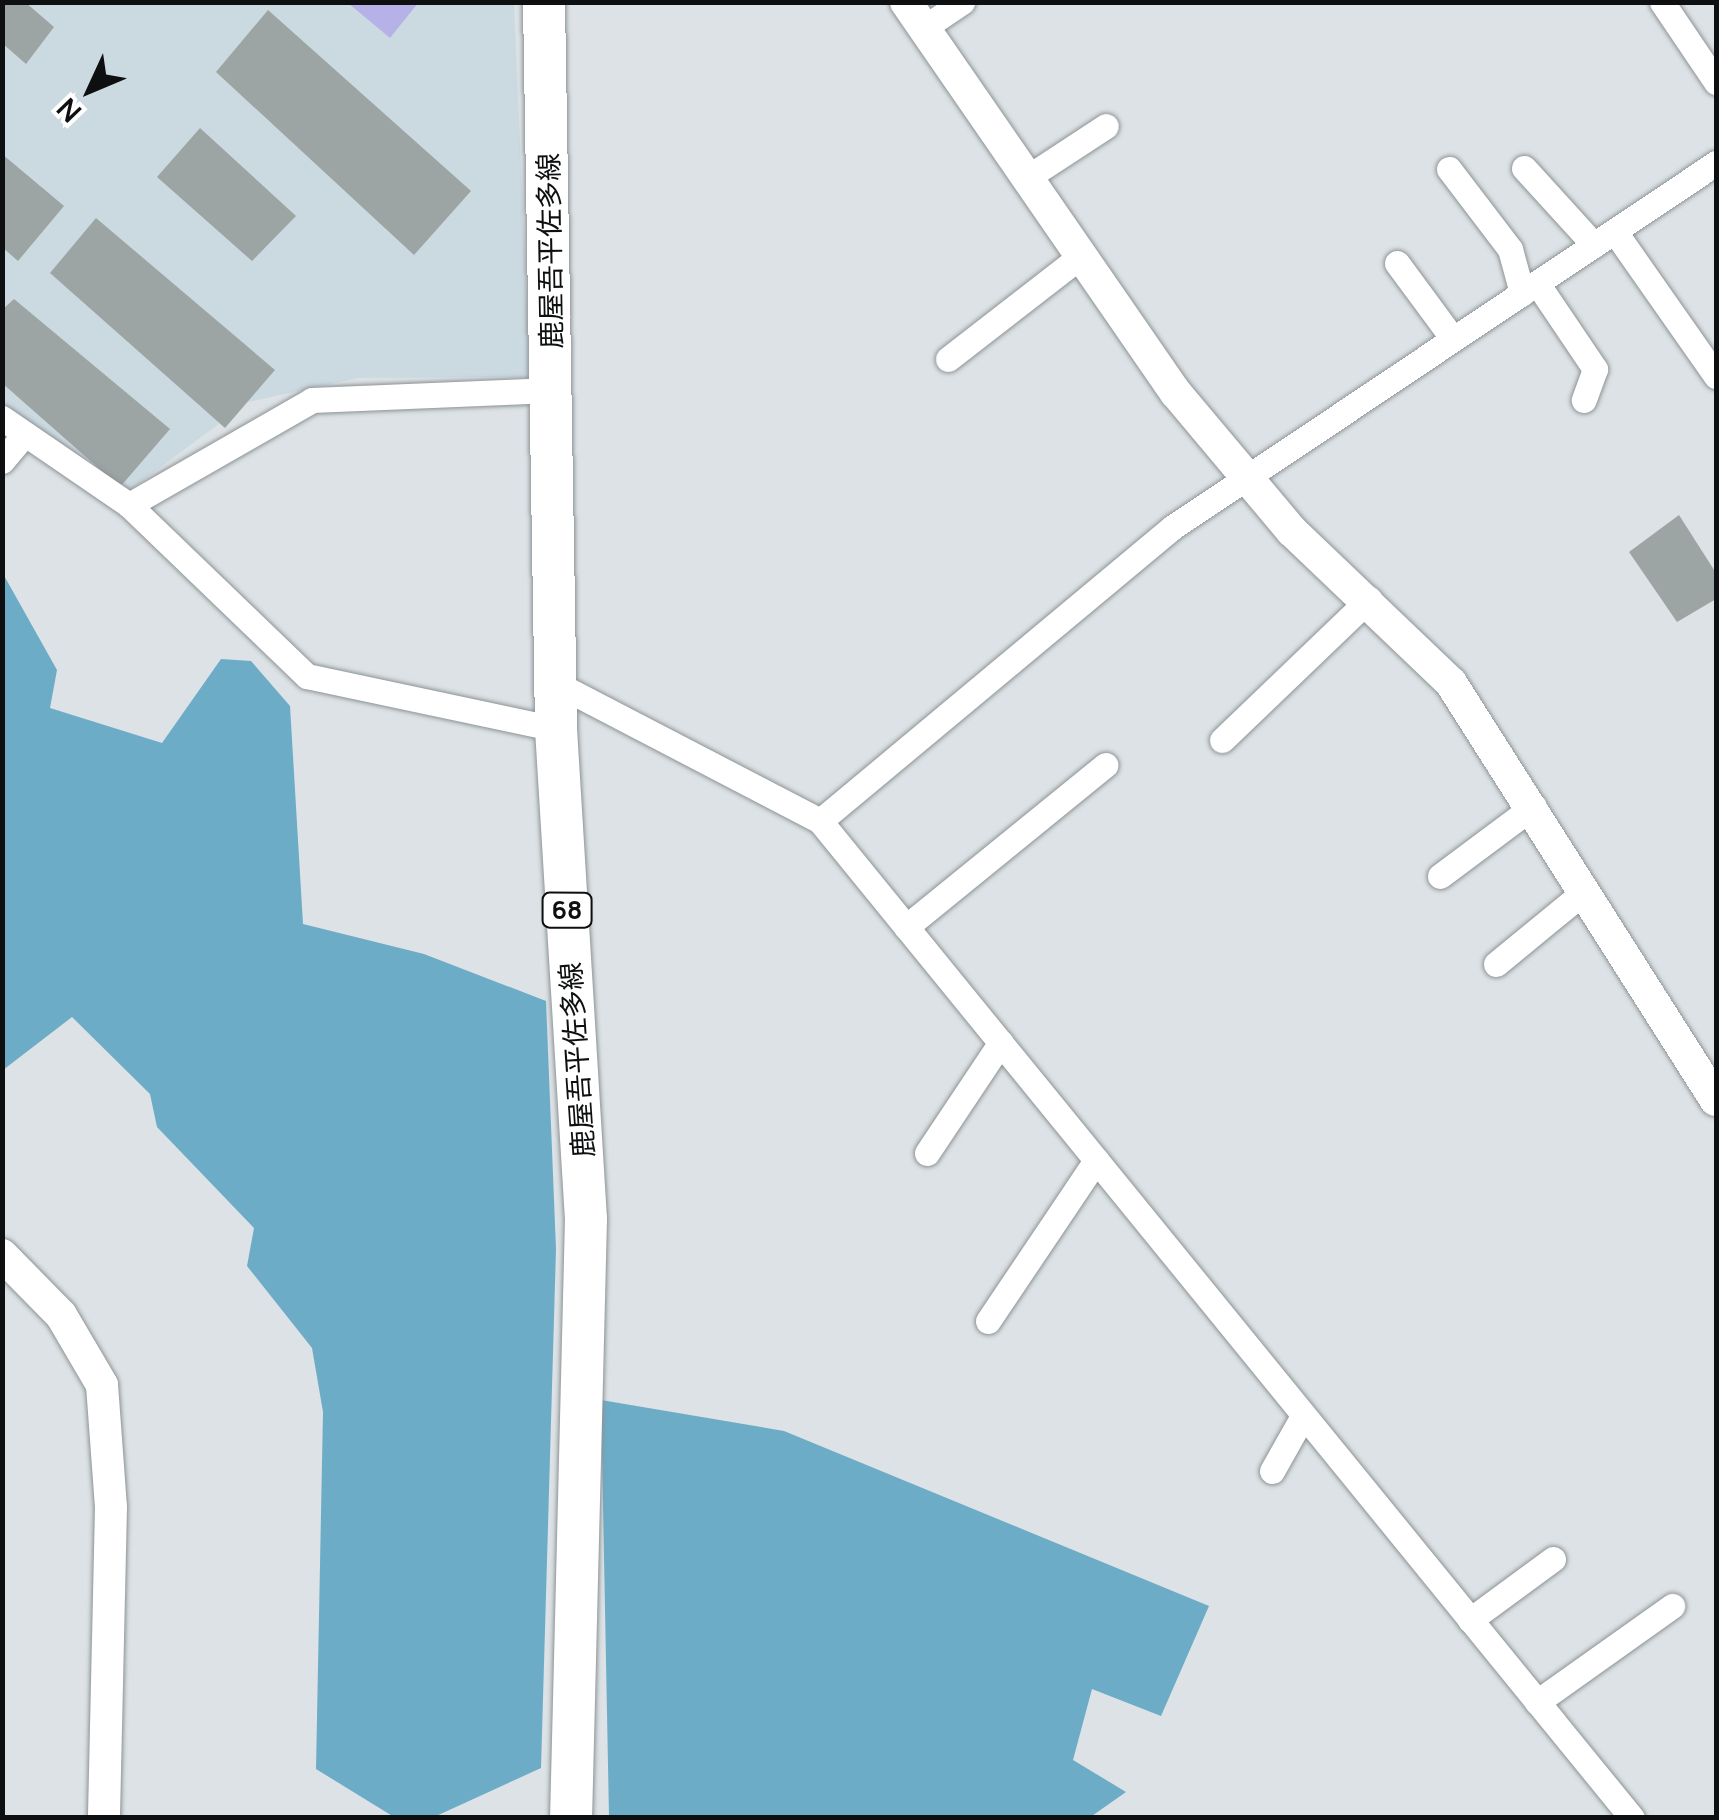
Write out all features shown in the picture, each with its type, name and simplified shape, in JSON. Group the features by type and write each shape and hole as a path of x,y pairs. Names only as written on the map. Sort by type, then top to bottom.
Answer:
{"main road":[{"name":"鹿屋吾平佐多線","path":"544,2 556,729 586,1219 572,1818"}],"street":[{"path":"962,2 916,15 1082,255 1246,476 1451,683 1534,806 1716,1100"},
{"path":"1662,2 1716,82"},
{"path":"1028,177 1106,126"},
{"path":"820,821 1172,526 1716,163"},
{"path":"1524,168 1605,239 1716,376"},
{"path":"1449,169 1510,249 1530,288 1595,369 1584,400"},
{"path":"948,360 1082,255"},
{"path":"1397,263 1453,339"},
{"path":"129,505 312,400 552,390"},
{"path":"2,418 129,505 308,676 556,729"},
{"path":"2,461 25,434"},
{"path":"1222,740 1370,599"},
{"path":"558,684 820,821 1632,1818"},
{"path":"906,927 1104,765"},
{"path":"1440,876 1534,806"},
{"path":"1496,964 1585,891"},
{"path":"926,1154 1000,1042"},
{"path":"988,1321 1096,1160"},
{"path":"2,1255 62,1315 102,1386 111,1508 104,1818"},
{"path":"1272,1471 1303,1416"},
{"path":"1470,1620 1553,1558"},
{"path":"1537,1702 1672,1606"}],"shaded area":[{"path":"3,3 514,3 530,377 358,378 248,402 114,502 3,402"},
{"path":"348,3 418,3 390,38"},
{"path":"2,572 57,670 50,708 162,743 221,659 251,661 290,706 303,924 424,954 546,1001 556,1249 541,1768 434,1817 394,1817 316,1769 323,1412 312,1348 247,1266 254,1228 157,1127 150,1094 72,1017 3,1070"},
{"path":"601,1400 784,1431 1209,1606 1161,1716 1092,1689 1073,1760 1126,1792 1089,1818 609,1817"}],"building":[{"path":"2,2 25,2 54,27 26,64 2,43"},
{"path":"268,10 471,191 414,255 216,72"},
{"path":"200,128 296,216 252,261 157,177"},
{"path":"2,154 64,206 18,261 2,247"},
{"path":"96,218 275,370 225,428 50,273"},
{"path":"14,299 170,429 120,487 2,383 2,310"},
{"path":"1679,515 1716,573 1716,599 1677,622 1629,552"}]}
